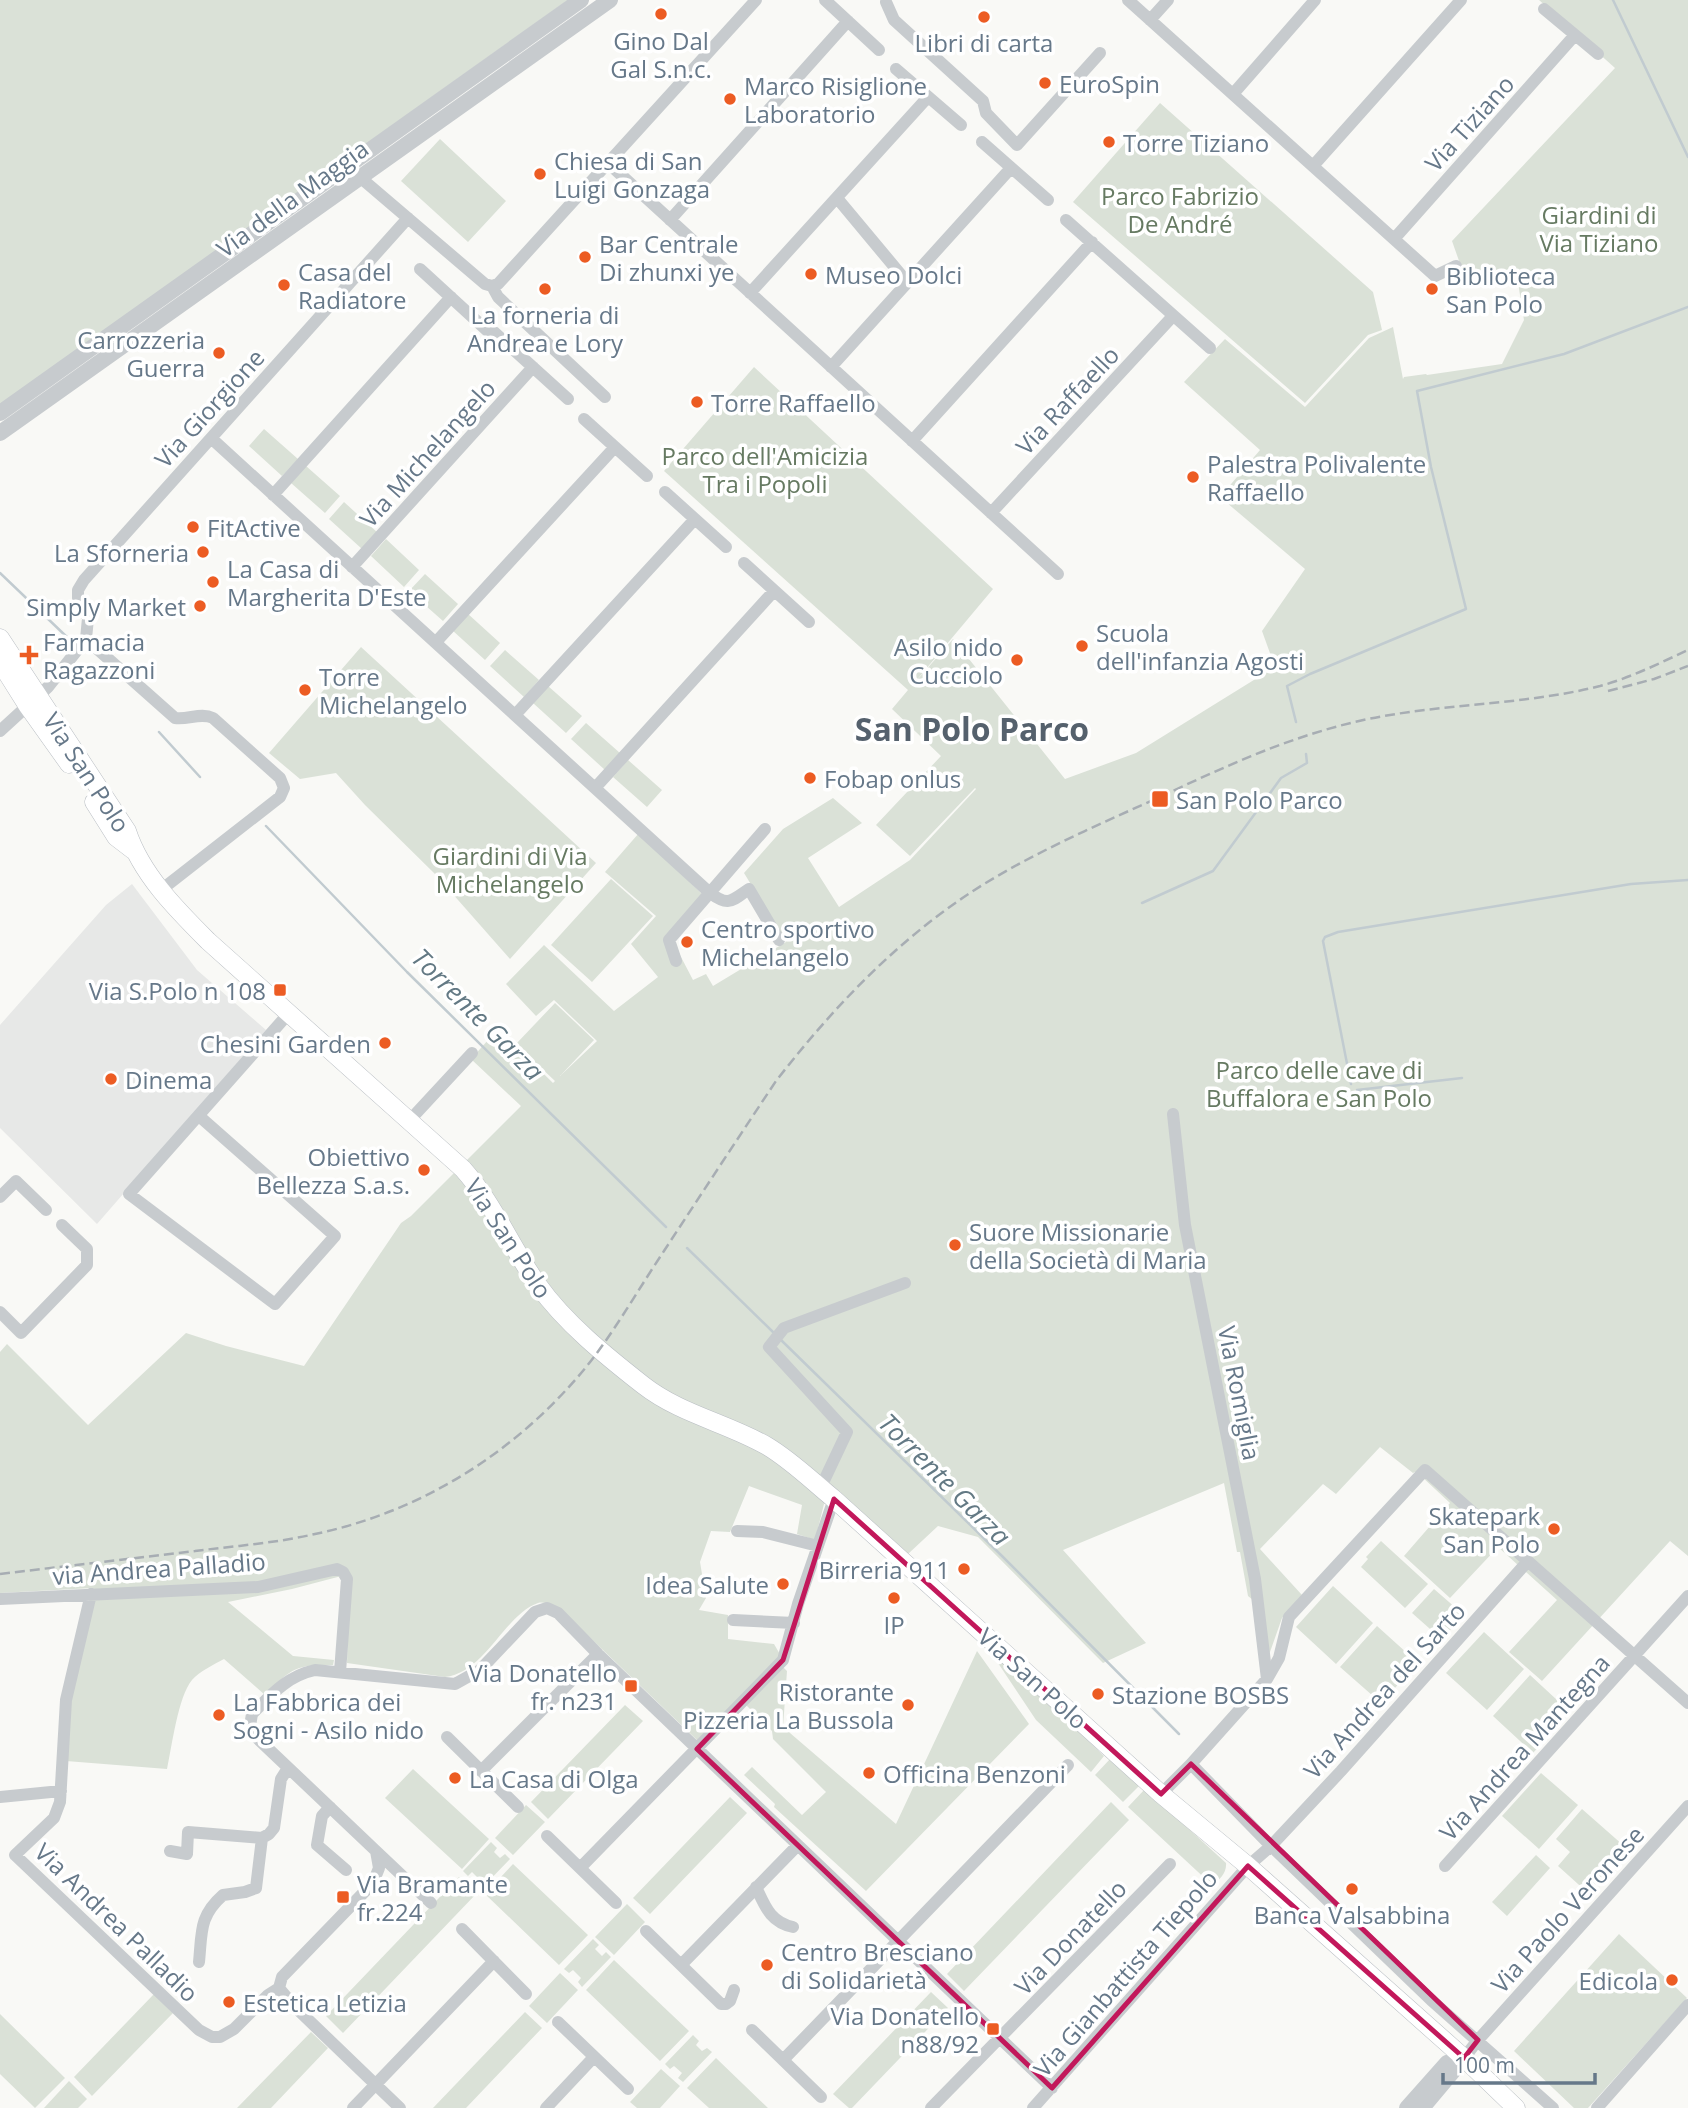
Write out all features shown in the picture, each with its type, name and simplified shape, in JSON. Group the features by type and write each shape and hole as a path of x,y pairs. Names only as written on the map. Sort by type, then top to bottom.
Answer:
{"main road":[{"name":"Via San Polo","path":"0,638 32,701 116,837 133,850 179,912 463,1169 481,1190 540,1287 555,1306 592,1342 655,1394 766,1446 790,1462 1161,1794 1248,1866 1516,2108"},
{"name":"Via San Polo","path":"0,662 32,701"}],"street":[{"name":"Via della Maggia","path":"0,433 581,0"},
{"name":"Via della Maggia","path":"0,413 610,0"},
{"path":"353,172 485,284 492,286 503,280 756,0"},
{"path":"825,0 879,50"},
{"path":"1128,0 1435,276 1456,266"},
{"path":"1150,20 1167,0"},
{"path":"1233,94 1315,0"},
{"path":"1312,166 1461,0"},
{"path":"887,1 894,20 982,101 986,113 1017,145 1100,53"},
{"path":"1544,9 1598,54"},
{"path":"670,220 848,21"},
{"name":"Via Tiziano","path":"1394,239 1575,35"},
{"path":"896,69 961,125"},
{"path":"750,293 928,97"},
{"path":"982,142 1048,200"},
{"path":"608,163 1058,574"},
{"path":"831,367 1011,168"},
{"path":"837,198 907,282"},
{"name":"Via Giorgione","path":"86,639 88,618 78,598 78,590 408,218"},
{"path":"1066,220 1210,348"},
{"path":"912,441 1092,242"},
{"path":"420,269 568,399"},
{"path":"492,286 498,297 605,397"},
{"path":"274,495 451,297"},
{"name":"Via Raffaello","path":"991,513 1173,316"},
{"name":"Via Michelangelo","path":"352,567 533,367"},
{"path":"584,419 647,476"},
{"path":"211,438 710,892 722,902 728,902 750,889 779,940"},
{"path":"436,642 615,447"},
{"path":"665,492 726,547"},
{"path":"515,715 695,519"},
{"path":"744,563 809,622"},
{"path":"595,788 774,591"},
{"path":"0,732 48,687 86,639 175,718 207,715 214,719 280,778 284,788 280,797 161,890"},
{"path":"676,961 669,940 765,829"},
{"path":"199,1116 335,1236 275,1304 129,1194 289,1013"},
{"path":"409,1121 472,1053"},
{"name":"Via Romiglia","path":"1172,1114 1185,1225 1255,1579 1267,1679"},
{"path":"0,1197 16,1181 46,1210"},
{"path":"0,1312 21,1333 87,1265 87,1249 62,1225"},
{"path":"580,1868 783,1660 818,1546 827,1493 846,1432 769,1347 784,1328 905,1283"},
{"path":"1161,1794 1267,1679 1279,1658 1289,1617 1425,1470 1688,1703"},
{"path":"737,1531 763,1532 818,1546"},
{"name":"Via Andrea del Sarto","path":"1270,1846 1341,1771 1528,1561"},
{"name":"via Andrea Palladio","path":"0,1599 258,1587 337,1569 347,1579 340,1672"},
{"name":"Via Andrea Palladio","path":"91,1594 66,1700 60,1802 54,1818 15,1855 199,2030 212,2038 220,2037 234,2029 268,1995 279,1988"},
{"name":"Via Andrea Mantegna","path":"1445,1867 1688,1596"},
{"path":"431,1903 257,1738 250,1726 252,1714 289,1679 315,1670 455,1684 480,1670 535,1612 547,1608 558,1613 1052,2088"},
{"path":"733,1620 794,1623"},
{"path":"481,1771 598,1654"},
{"path":"447,1737 518,1807"},
{"path":"1191,1764 1270,1846 1432,2000 1553,2108"},
{"path":"783,2060 1068,1765"},
{"path":"170,1851 187,1854 188,1832 262,1838 269,1834 274,1828 281,1779 288,1768"},
{"path":"0,1797 61,1791"},
{"name":"Via Paolo Veronese","path":"1478,2040 1688,1806"},
{"path":"330,1807 322,1816 317,1845 346,1870"},
{"path":"547,1836 616,1903"},
{"path":"199,1962 204,1918 209,1910 223,1895 256,1888 262,1838"},
{"path":"681,1965 798,1846"},
{"path":"1248,1866 1270,1846"},
{"path":"376,1851 379,1868 373,1883 282,1977 279,1988 295,2007 400,2108"},
{"name":"Via Donatello","path":"931,2108 1170,1864"},
{"name":"Via Gianbattista Tiepolo","path":"1033,2108 1248,1866"},
{"path":"756,1887 768,1913 775,1920 793,1927"},
{"path":"461,1929 526,1994"},
{"path":"646,1931 721,2004 730,2001 734,1990"},
{"path":"353,2108 494,1961"},
{"path":"1597,2108 1688,2005"},
{"path":"558,2022 628,2089"},
{"path":"752,2030 821,2097"},
{"path":"1422,2108 1441,2087 1470,2065 1478,2040"},
{"path":"546,2108 594,2057"},
{"path":"1407,2108 1447,2063 1470,2065"}],"highlighted area":[{"path":"834,1499 1161,1794 1191,1764 1478,2040 1464,2058 1248,1866 1052,2088 697,1749 783,1660"}],"shaded area":[{"name":"Dinema","path":"132,884 197,970 266,1030 97,1224 0,1128 0,1025 106,905"}],"green space":[{"path":"0,0 568,0 0,405"},
{"name":"Parco delle cave di Buffalora e San Polo","path":"1539,0 1688,0 1688,1556 1670,1541 1542,1681 1509,1652 1557,1600 1498,1547 1450,1598 1404,1556 1450,1503 1420,1475 1413,1473 1380,1447 1336,1494 1323,1484 1260,1549 1302,1595 1282,1618 1265,1666 1258,1604 1248,1596 1224,1483 1063,1550 1146,1643 1103,1663 978,1537 938,1526 908,1554 836,1492 824,1504 815,1540 797,1534 802,1505 749,1486 730,1532 711,1531 700,1562 706,1598 699,1610 728,1615 728,1639 774,1644 781,1656 697,1740 559,1608 546,1603 538,1603 526,1609 483,1655 459,1673 445,1677 347,1663 349,1574 228,1602 293,1656 334,1660 333,1665 294,1670 265,1695 224,1659 199,1674 187,1688 179,1710 167,1769 66,1761 68,1701 92,1588 0,1593 0,1352 7,1344 88,1425 186,1333 304,1366 401,1223 521,1106 471,1059 498,1029 553,1083 555,1081 516,1044 555,1003 594,1040 560,1076 597,1041 554,1000 536,1016 506,984 544,945 614,1011 658,977 631,944 656,916 605,872 639,833 703,895 669,934 693,980 706,974 713,986 786,942 744,873 783,829 833,798 862,823 808,858 839,907 910,860 976,789 910,856 876,825 941,756 892,709 908,690 664,471 754,367 993,589 910,688 953,639 1065,779 1136,753 1275,667 1262,631 1305,569 1220,497 1260,450 1184,382 1225,339 1305,407 1369,338 1393,327 1403,379 1502,364 1524,320 1516,270 1464,275 1452,241 1615,68"},
{"name":"Parco Fabrizio De André","path":"1160,103 1373,292 1382,330 1368,335 1305,403 1073,202"},
{"path":"440,139 506,201 468,242 401,181"},
{"path":"264,429 298,459 282,476 249,446"},
{"path":"306,466 340,496 325,513 291,483"},
{"path":"344,502 378,533 362,549 329,519"},
{"path":"386,539 419,570 404,587 371,556"},
{"path":"425,574 458,604 443,621 409,591"},
{"path":"467,613 500,643 485,660 452,630"},
{"name":"Giardini di Via Michelangelo","path":"361,647 596,863 510,959 436,875 336,773 300,779 269,753"},
{"path":"505,650 539,680 524,697 490,666"},
{"path":"548,686 582,716 566,733 533,703"},
{"path":"586,723 620,753 605,770 571,739"},
{"path":"628,760 662,790 647,807 613,777"},
{"path":"611,879 653,916 592,982 551,945"},
{"path":"1381,1541 1428,1584 1405,1608 1361,1567 1368,1559 1366,1557"},
{"path":"1333,1586 1373,1623 1336,1664 1296,1627"},
{"path":"1434,1589 1464,1615 1450,1630 1446,1627 1438,1636 1412,1613"},
{"path":"1377,1626 1418,1663 1381,1703 1340,1667"},
{"path":"1484,1632 1524,1669 1487,1710 1446,1673"},
{"path":"977,1651 1029,1724 866,1891 774,1807 775,1804 744,1775 752,1767 802,1815 826,1792 773,1739 772,1731 745,1704 782,1666 787,1671 783,1727 896,1824"},
{"path":"1002,1658 1104,1756 1091,1772 1036,1720 998,1663"},
{"path":"1530,1675 1570,1712 1533,1753 1493,1716"},
{"path":"625,1705 643,1721 548,1819 531,1802"},
{"path":"1111,1758 1140,1785 1123,1802 1095,1775"},
{"path":"413,1769 489,1839 462,1869 385,1798"},
{"path":"1541,1773 1578,1805 1539,1849 1502,1816"},
{"path":"1145,1789 1226,1863 1224,1873 1217,1881 1211,1884 1128,1807"},
{"path":"730,1797 747,1813 650,1914 633,1898"},
{"path":"1111,1802 1129,1820 964,1991 947,1974"},
{"path":"526,1805 545,1822 513,1855 495,1838"},
{"path":"1582,1809 1632,1853 1613,1874 1608,1870 1588,1893 1558,1866 1570,1852 1556,1839"},
{"path":"491,1842 497,1848 494,1852 500,1858 505,1854 510,1859 481,1889 476,1885 480,1880 472,1872 468,1876 463,1871"},
{"path":"1536,1855 1550,1868 1507,1916 1492,1902"},
{"path":"513,1864 588,1935 559,1965 485,1894"},
{"path":"459,1877 476,1894 343,2033 326,2016"},
{"path":"627,1904 645,1922 614,1955 595,1937"},
{"path":"1619,1934 1687,1998 1588,2108 1574,2108 1514,2051"},
{"path":"593,1939 599,1945 595,1949 602,1956 606,1952 611,1957 582,1987 578,1982 581,1978 573,1970 569,1973 564,1969"},
{"path":"614,1960 689,2031 660,2061 586,1990"},
{"path":"560,1973 578,1990 547,2023 529,2006"},
{"path":"931,1992 948,2008 852,2108 849,2108 833,2094"},
{"path":"154,1994 173,2013 92,2096 74,2077"},
{"path":"525,2012 542,2028 466,2108 433,2108"},
{"path":"0,2014 65,2078 35,2108 0,2074"},
{"path":"311,2032 328,2048 271,2108 237,2108"},
{"path":"693,2035 699,2041 696,2045 702,2051 707,2048 712,2052 683,2082 678,2078 682,2073 674,2066 670,2069 665,2064"},
{"path":"716,2058 768,2108 709,2108 687,2088"},
{"path":"661,2069 680,2086 660,2108 637,2108 630,2102"},
{"path":"69,2081 87,2099 78,2108 44,2108"}],"waterway":[{"path":"1613,0 1688,157"},
{"path":"1296,722 1287,686 1466,609 1431,467 1417,391 1564,354 1688,307"},
{"name":"Torrente Garza","path":"0,573 69,639"},
{"name":"Torrente Garza","path":"159,732 200,777"},
{"path":"1142,903 1213,871 1281,778 1307,763 1306,754"},
{"name":"Torrente Garza","path":"266,826 407,972 666,1227"},
{"path":"1351,1084 1323,941 1325,937 1338,932 1631,884 1688,880"},
{"path":"1357,1090 1462,1078"},
{"name":"Torrente Garza","path":"687,1248 773,1332"},
{"name":"Torrente Garza","path":"781,1340 1179,1734"}],"railway":[{"path":"0,1574 300,1537 354,1524 391,1511 462,1476 526,1429 582,1372 614,1329 776,1081 819,1028 891,955 917,932 973,891 1018,864 1090,829 1234,763 1308,735 1389,715 1570,693 1634,675 1688,650"},
{"path":"1608,691 1654,679 1688,666"}],"place":[{"name":"Gino Dal Gal S.n.c.","path":"661,14"},
{"name":"Libri di carta","path":"984,17"},
{"name":"EuroSpin","path":"1045,83"},
{"name":"Marco Risiglione Laboratorio","path":"730,99"},
{"name":"Torre Tiziano","path":"1109,142"},
{"name":"Chiesa di San Luigi Gonzaga","path":"540,174"},
{"name":"Bar Centrale Di zhunxi ye","path":"585,257"},
{"name":"Museo Dolci","path":"811,274"},
{"name":"Casa del Radiatore","path":"284,285"},
{"name":"La forneria di Andrea e Lory","path":"545,289"},
{"name":"Biblioteca San Polo","path":"1432,289"},
{"name":"Carrozzeria Guerra","path":"219,353"},
{"name":"Torre Raffaello","path":"697,402"},
{"name":"Palestra Polivalente Raffaello","path":"1193,477"},
{"name":"FitActive","path":"193,527"},
{"name":"La Sforneria","path":"203,552"},
{"name":"La Casa di Margherita D'Este","path":"213,582"},
{"name":"Simply Market","path":"200,606"},
{"name":"Scuola dell'infanzia Agosti","path":"1082,646"},
{"name":"Farmacia Ragazzoni","path":"29,655"},
{"name":"Asilo nido Cucciolo","path":"1017,660"},
{"name":"Torre Michelangelo","path":"305,690"},
{"name":"Fobap onlus","path":"810,778"},
{"name":"San Polo Parco","path":"1160,799"},
{"name":"Centro sportivo Michelangelo","path":"687,942"},
{"name":"Via S.Polo n 108","path":"280,990"},
{"name":"Chesini Garden","path":"385,1043"},
{"name":"Dinema","path":"111,1079"},
{"name":"Obiettivo Bellezza S.a.s.","path":"424,1170"},
{"name":"Suore Missionarie della Società di Maria","path":"955,1245"},
{"name":"Skatepark San Polo","path":"1554,1529"},
{"name":"Birreria 911","path":"964,1569"},
{"name":"Idea Salute","path":"783,1584"},
{"name":"IP","path":"894,1598"},
{"name":"Via Donatello fr. n231","path":"631,1686"},
{"name":"Stazione BOSBS","path":"1098,1694"},
{"name":"Ristorante Pizzeria La Bussola","path":"908,1705"},
{"name":"La Fabbrica dei Sogni - Asilo nido","path":"219,1715"},
{"name":"Officina Benzoni","path":"869,1773"},
{"name":"La Casa di Olga","path":"455,1778"},
{"name":"Banca Valsabbina","path":"1352,1889"},
{"name":"Via Bramante fr.224","path":"343,1897"},
{"name":"Centro Bresciano di Solidarietà","path":"767,1965"},
{"name":"Edicola","path":"1672,1980"},
{"name":"Estetica Letizia","path":"229,2002"},
{"name":"Via Donatello n88/92","path":"993,2029"}],"district":[{"name":"San Polo Parco","path":"972,728"}],"park label":[{"name":"Giardini di Via Tiziano","path":"1599,228"},
{"name":"Parco dell'Amicizia Tra i Popoli","path":"765,469"}]}
